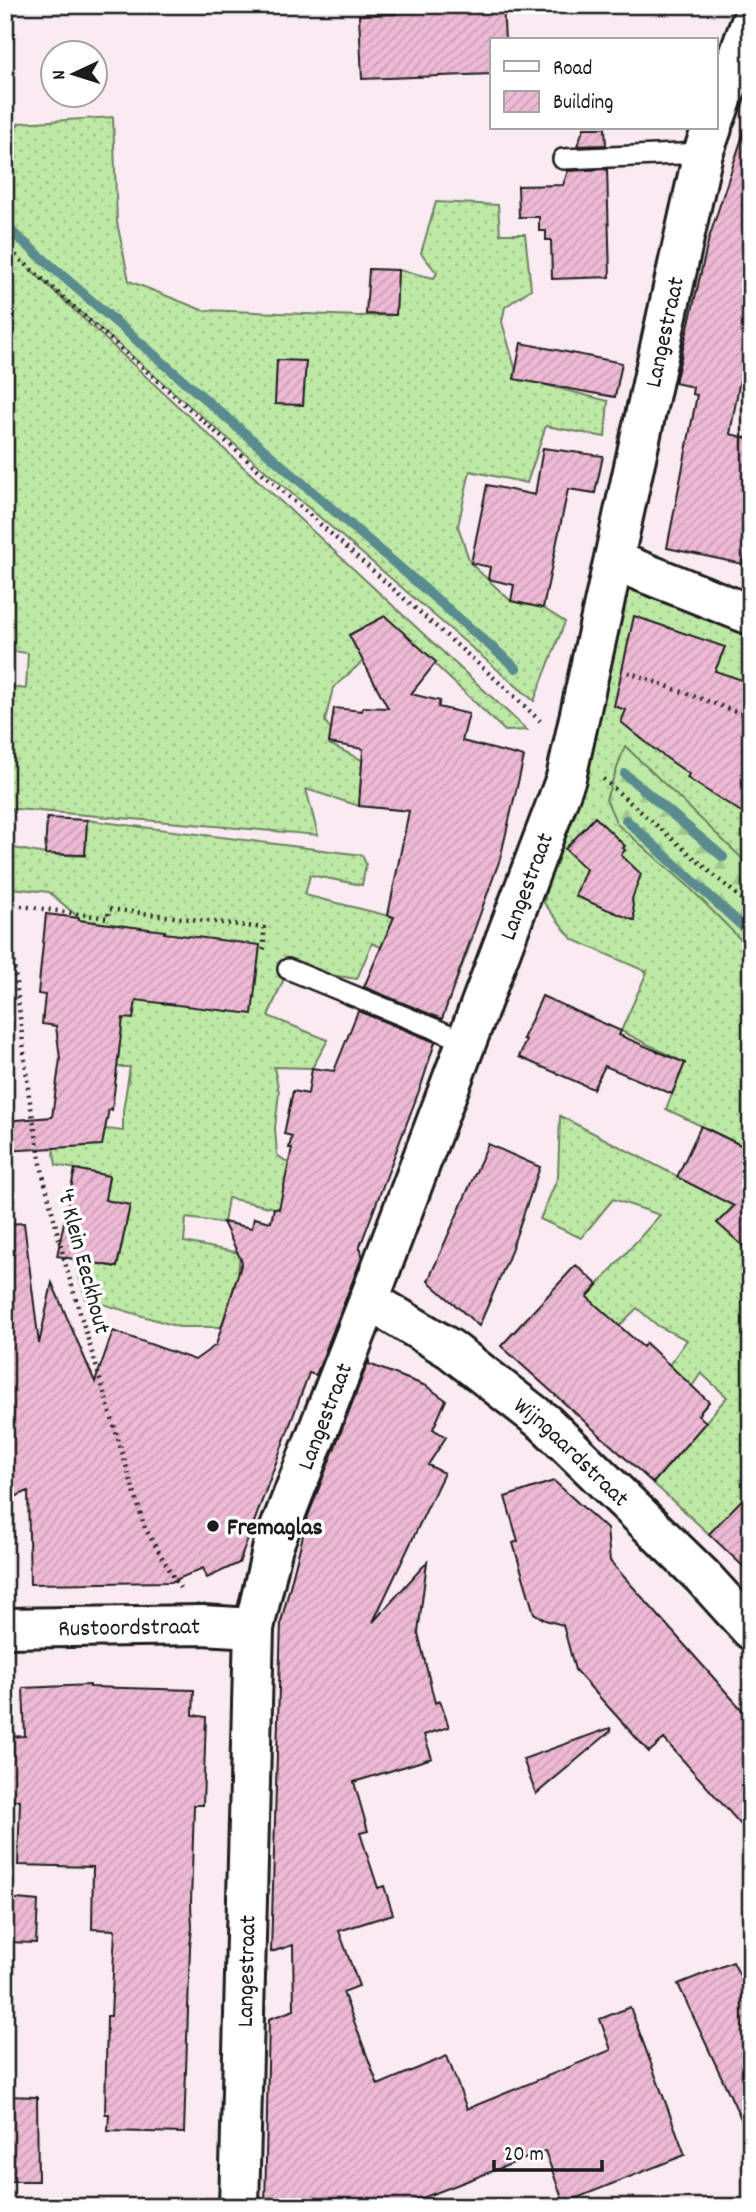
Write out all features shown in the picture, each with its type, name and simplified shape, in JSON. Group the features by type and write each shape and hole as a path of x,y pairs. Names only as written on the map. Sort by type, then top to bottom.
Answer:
{"street":[{"path":"718,112 751,22"},
{"name":"Langestraat","path":"239,2207 254,1628 273,1546 566,778 707,141"},
{"path":"615,561 751,615"},
{"name":"Wijngaardstraat","path":"369,1300 450,1349 545,1423 703,1577 751,1630"},
{"name":"Rustoordstraat","path":"5,1628 202,1625 254,1628"}],"lane":[{"path":"563,159 707,141"},
{"path":"288,969 467,1042"}],"path":[{"path":"5,246 510,692 572,752 751,907"},
{"path":"591,660 658,681 751,716"},
{"name":"'t Klein Eeckhout","path":"5,885 29,1096 43,1175 67,1270 145,1528 202,1625"},
{"path":"7,904 108,918 109,909 264,928 264,955 289,965 288,969"}],"green space":[{"path":"113,117 117,222 129,281 202,310 396,315 398,270 434,278 437,273 421,253 436,202 498,205 500,234 525,234 531,289 505,307 502,322 518,378 608,401 605,437 546,426 527,483 470,471 458,526 470,563 511,601 543,608 565,622 534,701 29,268 527,730 505,731 385,617 349,635 363,661 333,688 325,721 331,730 329,744 370,764 360,786 359,806 306,789 318,835 5,808 5,686 26,689 28,653 5,650 5,145 19,123"},
{"path":"615,561 751,615 751,1150 666,1109 685,1063 621,1031 647,972 572,939 544,903 572,752"},
{"path":"625,746 751,867 751,950 687,885 617,824 606,799"},
{"path":"87,820 362,855 366,864 362,885 310,875 305,895 473,937 456,982 372,943 357,979 288,969 268,1016 328,1040 312,1068 274,1067 279,1092 275,1128 277,1155 291,1165 279,1209 228,1198 224,1223 186,1218 184,1242 240,1253 238,1274 221,1327 179,1327 86,1299 74,1259 117,1267 130,1205 105,1200 109,1176 56,1165 50,1129 62,1124 123,1131 123,1111 130,1067 117,1067 120,1043 70,998 79,918 49,892 12,888 9,847 45,854 85,856"},
{"path":"560,1116 751,1214 751,1492 709,1534 653,1483 727,1397 701,1373 685,1397 662,1375 687,1340 658,1326 637,1308 608,1337 577,1308 660,1215 613,1199 581,1238 540,1219 558,1177"}],"building":[{"path":"395,5 503,5 505,38 490,38 490,74 362,79 359,15 396,14"},
{"path":"745,129 751,130 751,349 743,363 730,434 751,439 751,524 743,564 667,548 697,395 692,394 693,387 675,383 709,238"},
{"path":"583,130 605,130 606,145 577,146"},
{"path":"607,169 610,277 552,279 551,240 546,240 546,231 539,231 539,217 519,217 518,186 563,185 568,171"},
{"path":"369,269 398,270 396,315 366,314"},
{"path":"521,343 622,363 615,397 514,379"},
{"path":"277,360 306,361 303,405 275,404"},
{"path":"543,448 603,456 595,493 568,489 543,608 511,601 514,585 488,579 490,567 471,563 487,485 535,495"},
{"path":"385,616 436,662 411,694 440,701 438,707 469,714 462,741 524,757 500,859 442,1019 364,987 394,917 388,915 409,811 359,806 363,749 329,743 334,708 362,711 363,707 388,708 349,635"},
{"path":"634,616 725,647 715,671 751,683 751,818 687,778 689,774 621,722 626,710 614,706"},
{"path":"595,817 625,846 621,855 641,874 632,899 635,921 575,896 586,869 565,849"},
{"path":"47,818 87,820 85,855 45,854"},
{"path":"46,914 260,945 252,1014 136,1000 133,1019 123,1018 112,1110 109,1109 102,1145 5,1151 5,1121 52,1117 60,1059 56,1026 42,1024 45,995 38,994"},
{"path":"542,996 621,1031 619,1035 685,1063 672,1094 605,1066 593,1089 519,1057 526,1040 523,1039"},
{"path":"358,1011 435,1042 359,1249 362,1257 316,1375 309,1373 239,1563 207,1578 203,1568 171,1582 30,1584 28,1491 13,1498 5,1480 5,1224 24,1223 39,1344 52,1283 95,1382 113,1331 195,1360 216,1345 242,1262 223,1222 252,1228 254,1218 271,1222 274,1208 279,1209 292,1148 289,1148 292,1136 284,1134 293,1091 308,1094 312,1068 334,1071"},
{"path":"701,1126 751,1150 751,1253 717,1223 734,1206 677,1177"},
{"path":"488,1144 540,1167 508,1259 479,1326 428,1281"},
{"path":"75,1169 109,1176 105,1200 130,1205 117,1267 57,1256"},
{"path":"576,1265 598,1285 587,1297 643,1347 646,1343 709,1402 698,1415 706,1422 653,1483 501,1346"},
{"path":"369,1360 369,1364 426,1386 446,1400 433,1429 446,1437 428,1465 444,1473 373,1622 427,1562 418,1633 435,1703 440,1701 449,1727 424,1735 432,1758 354,1782 368,1831 360,1833 378,1888 384,1886 393,1914 339,1931 359,1986 343,1992 378,2085 447,2056 467,2109 611,2050 600,2019 630,2007 685,2155 564,2203 545,2151 399,2207 265,2207 269,2019 294,2010 293,1945 271,1952 281,1622 308,1516"},
{"path":"554,1481 607,1529 610,1561 751,1720 751,1836 664,1739 649,1752 575,1670 563,1625 545,1620 534,1613 513,1543 518,1541 505,1497"},
{"path":"751,1490 751,1574 709,1534"},
{"path":"90,1685 194,1690 193,1715 206,1717 203,1805 194,1805 184,2133 108,2131 109,2114 105,2114 107,2016 111,2016 115,1930 92,1929 93,1867 18,1865 20,1800 7,1800 5,1792 5,1737 25,1736 23,1688"},
{"path":"610,1728 611,1731 536,1794 523,1759"},
{"path":"6,1898 38,1901 36,1943 6,1942"},
{"path":"733,1962 751,1998 751,2140 678,1984"},
{"path":"5,2096 37,2097 38,2181 5,2181"}],"waterway":[{"path":"5,226 516,668"},
{"path":"625,774 723,857"},
{"path":"626,820 751,934"}],"place":[{"name":"Fremaglas","path":"213,1526"}]}
